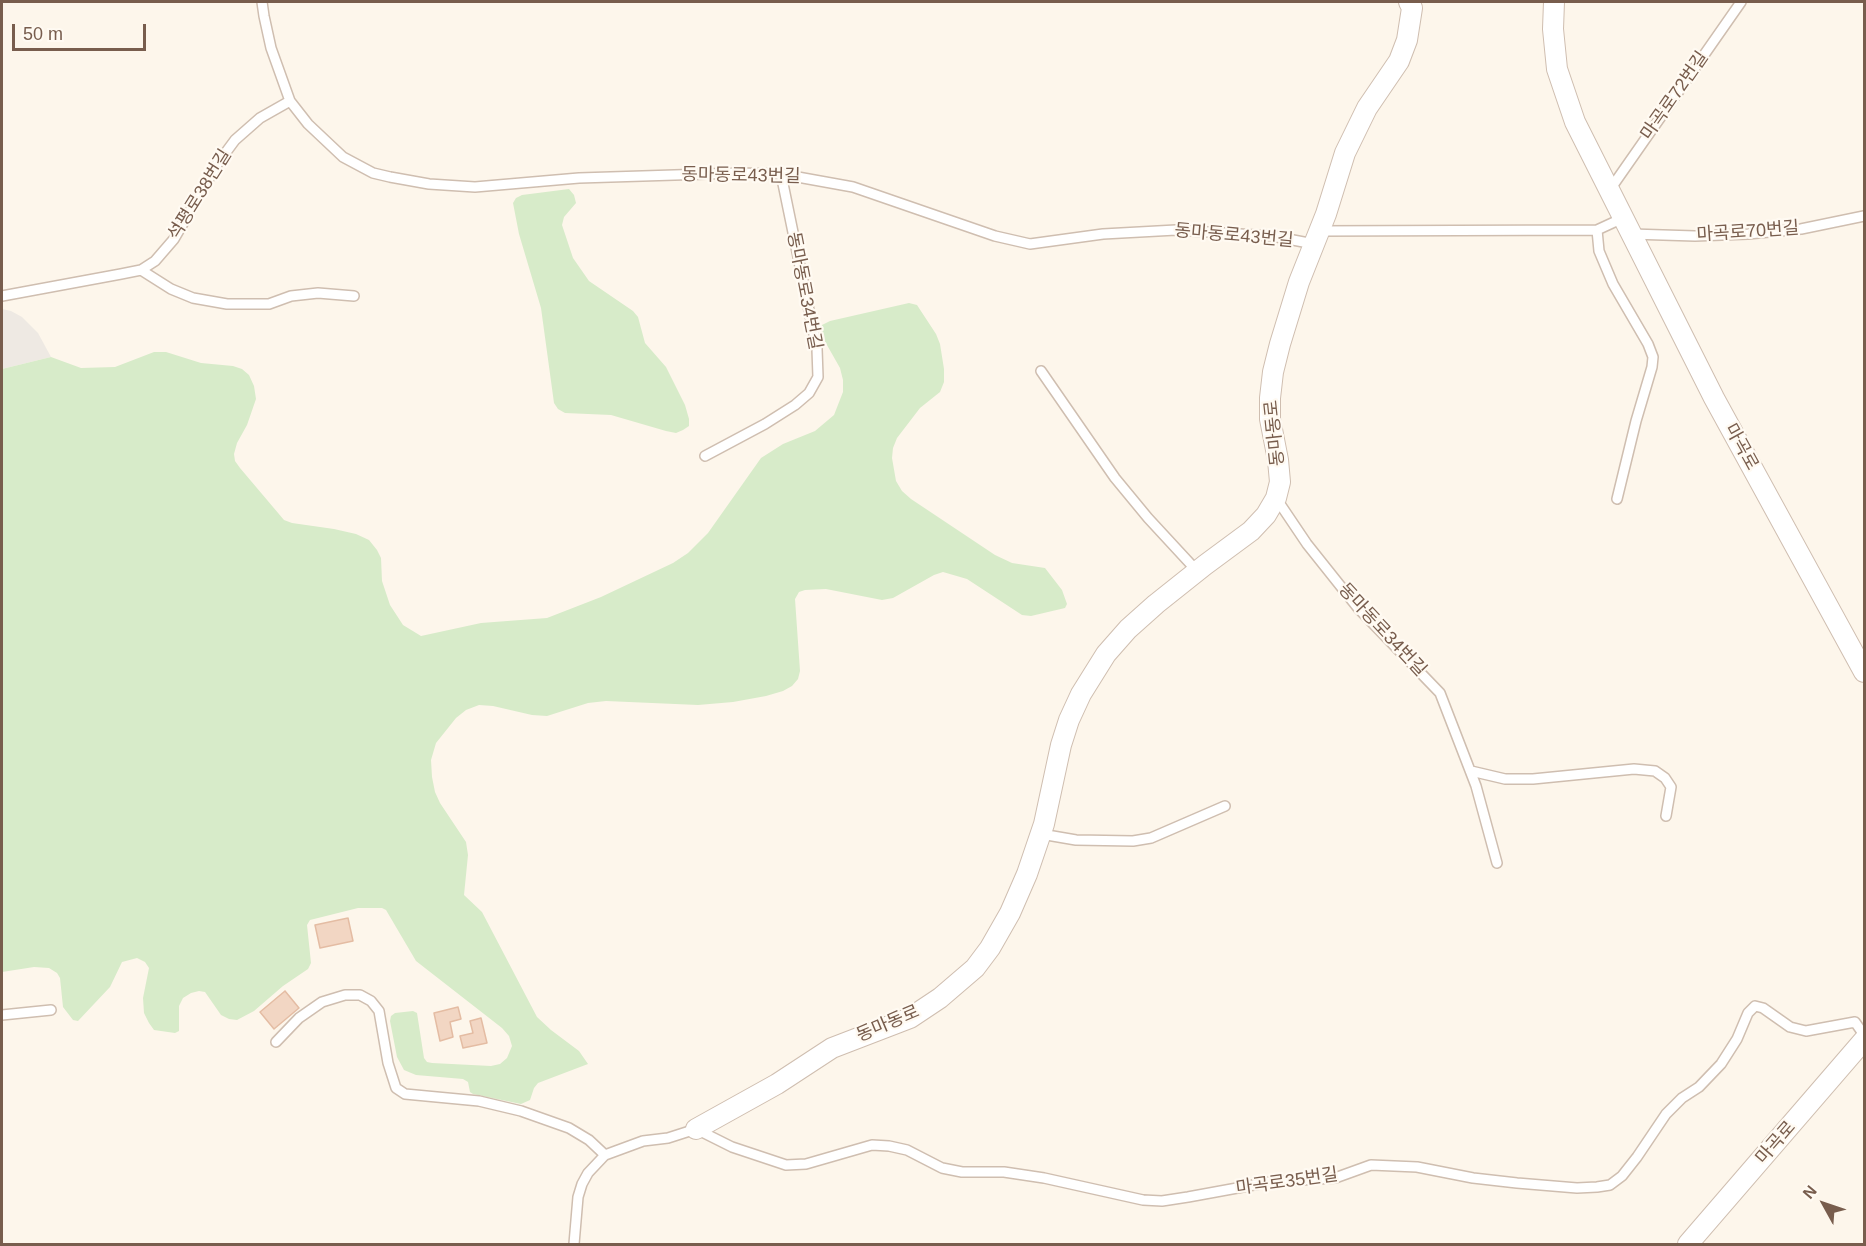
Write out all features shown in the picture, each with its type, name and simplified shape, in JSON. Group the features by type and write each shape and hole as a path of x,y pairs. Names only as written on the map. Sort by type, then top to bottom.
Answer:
{"street":[{"name":"동마동로","path":"696,1129 777,1084 832,1048 910,1018 958,984 975,968 1010,913 1027,874 1041,834 1061,745 1081,694 1106,654 1128,629 1197,571 1251,531 1266,515 1276,498 1280,482 1270,419 1272,372 1299,282 1317,237 1345,153 1356,128 1399,61 1407,40 1412,8 1409,2"},
{"name":"마곡로","path":"1554,2 1553,29 1560,78 1575,122 1714,398 1864,672"},
{"name":"마곡로","path":"1688,1245 1864,1040"}],"lane":[{"name":"동마동로43번길","path":"262,2 271,48 290,101 308,124 343,157 373,173 429,184 475,187 579,178 738,173 780,174 853,187 995,236 1030,244 1103,234 1176,230 1317,237"},
{"name":"마곡로72번길","path":"1610,191 1741,2"},
{"name":"석평로38번길","path":"2,296 141,270 155,261 174,239 218,163 235,140 260,118 290,101"},
{"name":"동마동로34번길","path":"705,456 795,405 809,393 818,377 818,349 780,174"},
{"name":"마곡로70번길","path":"1627,226 1695,236 1748,234 1801,229 1864,216"},
{"path":"1317,237 1597,230 1627,226"},
{"path":"1597,230 1599,251 1605,266 1653,357 1617,498"},
{"path":"141,270 171,289 193,298 227,304 269,304 291,296 318,293 354,296"},
{"path":"1041,371 1115,478 1197,571"},
{"name":"동마동로34번길","path":"1276,498 1307,544 1358,608 1440,693 1471,771 1497,863"},
{"path":"1471,771 1505,779 1533,779 1634,769 1655,771 1665,778 1671,787 1665,816"},
{"path":"1041,834 1109,842 1151,838 1225,806"},
{"path":"276,1042 299,1018 322,1002 345,995 360,994 371,1001 379,1011 388,1063 396,1088 405,1094 479,1101 521,1111 569,1128 590,1140 605,1155"},
{"name":"마곡로35번길","path":"696,1129 732,1147 786,1165 806,1164 872,1145 889,1146 907,1150 942,1168 962,1172 1004,1172 1044,1178 1143,1200 1162,1201 1270,1182 1335,1178 1371,1165 1416,1167 1473,1178 1517,1183 1577,1188 1598,1187 1610,1185 1622,1176 1666,1114 1682,1098 1699,1087 1721,1064 1737,1039 1748,1013 1755,1006 1763,1008 1790,1027 1806,1030 1855,1022 1864,1035"},
{"path":"2,1015 51,1010"},
{"path":"574,1245 578,1197 582,1185 588,1173 605,1155 643,1141 668,1138 696,1129"}],"shaded area":[{"path":"2,309 22,317 38,333 51,357 2,369"}],"green space":[{"path":"569,189 576,203 564,217 562,225 573,258 589,281 633,311 638,317 645,343 666,367 685,405 689,426 683,430 676,433 666,431 611,415 565,413 554,403 541,308 519,234 513,203 522,195"},
{"path":"909,303 917,305 936,334 940,344 944,382 940,392 920,408 897,438 892,458 896,481 911,499 995,555 1012,563 1045,568 1062,590 1067,604 1065,608 1031,616 1022,615 967,579 943,572 893,598 882,600 826,589 805,590 799,592 795,599 800,671 798,679 783,691 733,702 698,705 606,701 588,703 547,716 479,705 466,710 456,718 436,743 431,760 435,792 466,842 468,855 464,895 482,912 537,1017 579,1051 588,1064 538,1083 530,1100 521,1104 473,1094 470,1092 468,1082 463,1079 416,1075 404,1070 397,1057 390,1021 391,1016 395,1013 413,1011 417,1013 424,1058 427,1062 491,1066 500,1064 507,1058 512,1046 509,1036 502,1028 416,961 386,910 382,908 358,908 310,920 307,925 311,963 308,969 283,986 254,1011 237,1020 221,1015 205,992 191,993 183,998 179,1006 179,1031 175,1033 154,1030 149,1023 144,1013 143,998 149,968 145,962 137,958 122,962 110,987 78,1021 73,1020 63,1007 60,978 57,973 49,968 34,967 2,972 2,369 51,357 81,368 115,367 154,352 166,352 201,363 242,369 249,375 256,399 247,425 237,443 235,461 284,520 356,534 369,540 381,558 382,581 390,605 403,625 421,636 481,623 547,618 601,597 673,563 688,553 708,533 761,458 783,444 815,431 834,415 843,392 843,380 840,368 823,338 820,328 822,325 830,321"}],"building":[{"path":"348,918 353,941 320,948 315,925"},
{"path":"285,991 299,1008 274,1029 260,1012"},
{"path":"458,1007 461,1019 450,1022 453,1037 440,1041 434,1013"},
{"path":"481,1018 487,1043 463,1048 460,1036 473,1033 470,1021"}]}
